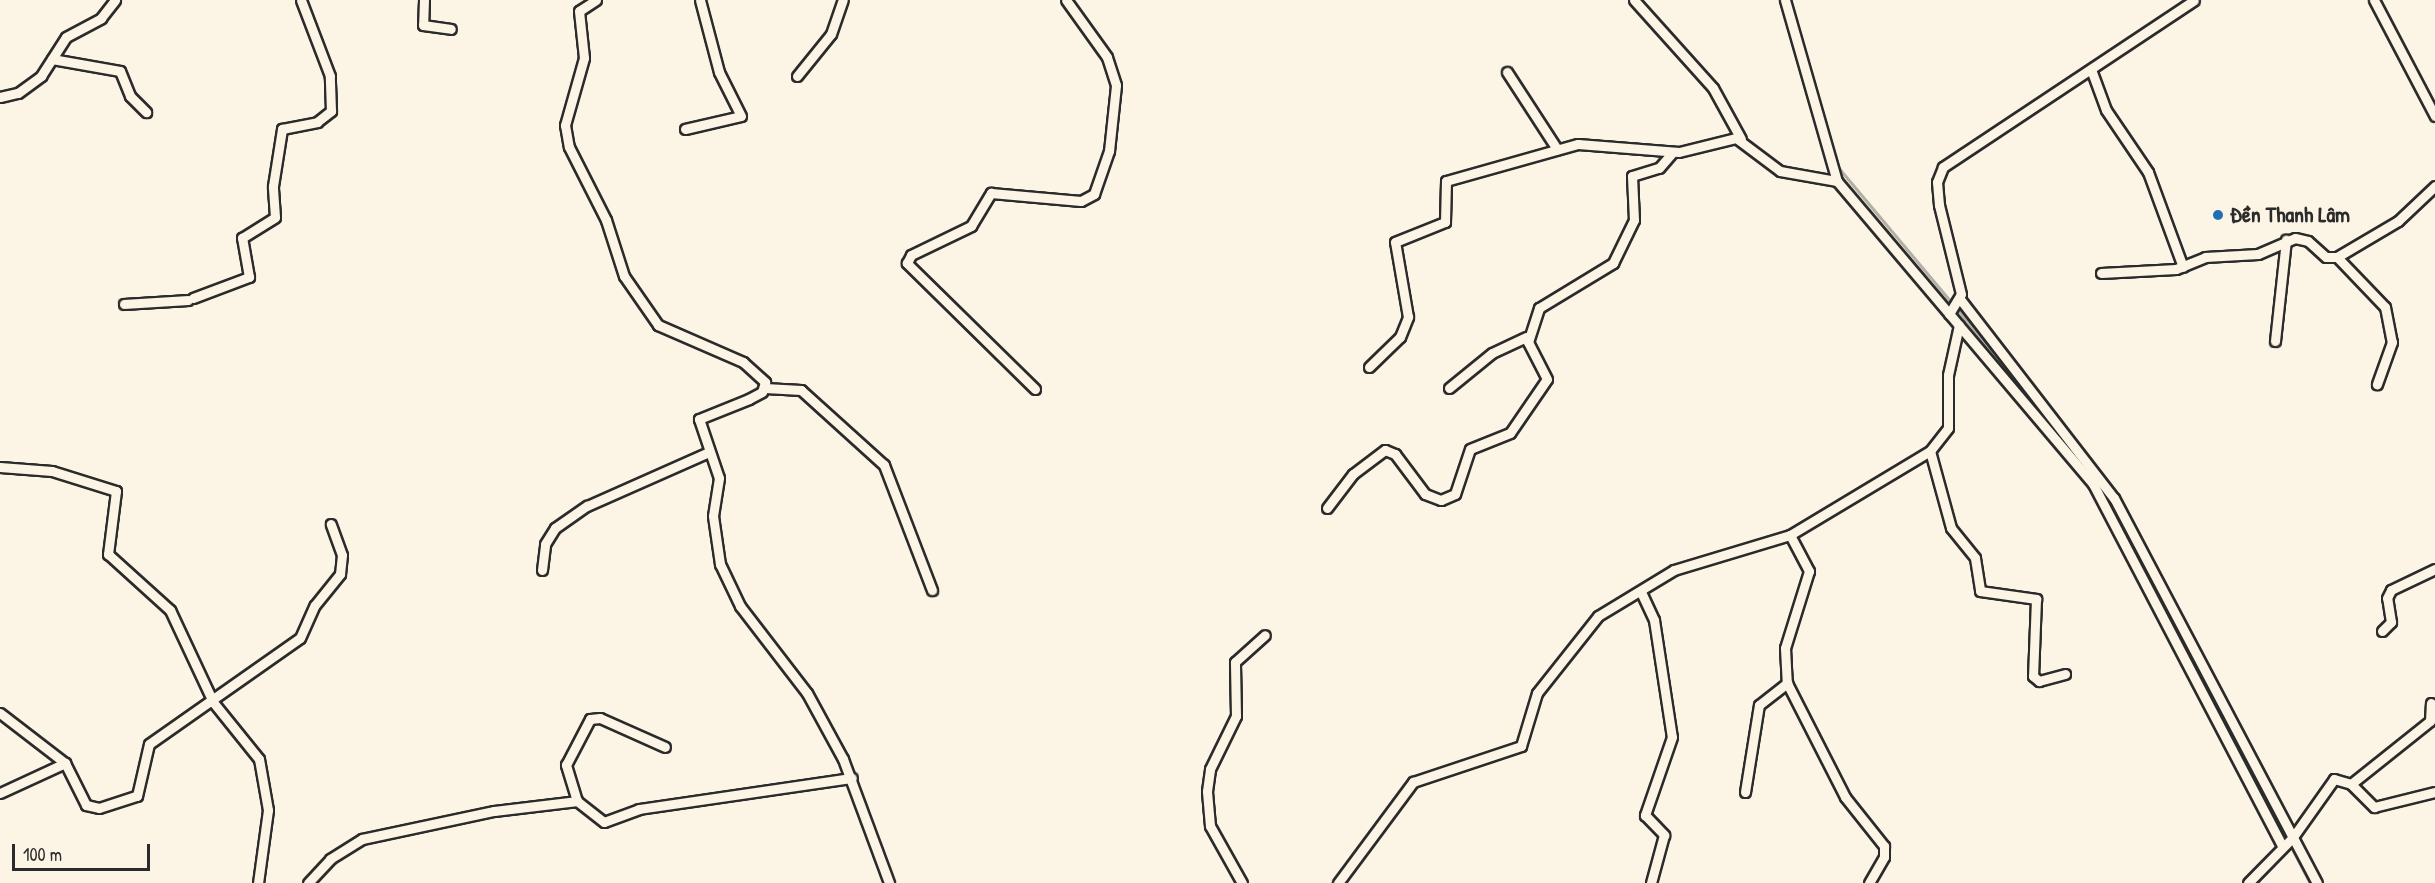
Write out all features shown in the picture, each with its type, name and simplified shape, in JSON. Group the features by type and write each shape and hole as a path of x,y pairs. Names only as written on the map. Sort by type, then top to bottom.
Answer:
{"street":[{"path":"0,97 18,93 52,59 66,37 101,18 115,0"},
{"path":"124,304 190,299 249,277 242,238 275,217 273,186 282,129 317,122 331,111 330,76 301,0"},
{"path":"424,0 423,26 451,29"},
{"path":"596,0 579,11 584,58 566,136 606,220 620,268 663,329 744,362 762,377 765,387"},
{"path":"685,129 741,116 718,72 700,0"},
{"path":"797,76 831,34 843,0"},
{"path":"1035,389 907,263 911,255 971,226 991,192 1081,201 1094,194 1114,130 1116,85 1107,57 1066,0"},
{"path":"1634,0 1713,88 1741,139 1780,171 1837,181"},
{"path":"1785,0 1837,181 2093,484 2287,842 2317,883"},
{"path":"2194,0 2092,72 1939,173 1939,205 1960,301 2100,475 2287,842"},
{"path":"2374,0 2435,116"},
{"path":"52,59 120,71 133,101 146,112"},
{"path":"1507,72 1557,149"},
{"path":"2092,72 2106,110 2148,172 2183,267"},
{"path":"1370,367 1400,337 1408,317 1395,242 1445,222 1442,183 1557,149 1596,142 1673,152 1741,139"},
{"path":"1449,388 1492,353 1527,337 1544,303 1617,258 1634,220 1632,176 1659,168 1673,152"},
{"path":"2101,273 2183,267 2215,255 2258,254 2286,240 2302,238 2326,257 2337,257 2398,221 2435,186"},
{"path":"2275,341 2286,240"},
{"path":"2337,257 2385,307 2392,342 2377,384"},
{"path":"1949,313 1960,301"},
{"path":"1338,883 1413,782 1521,746 1537,693 1573,654 1591,622 1683,567 1790,535 1930,451 1948,428 1948,375 1959,325"},
{"path":"1327,508 1353,474 1385,450 1395,454 1425,494 1441,500 1455,494 1470,449 1484,439 1510,433 1547,379 1527,337"},
{"path":"889,883 852,778 807,693 724,575 713,516 719,478 699,425 702,414 749,399 765,387 801,390 884,465 932,590"},
{"path":"1930,451 1951,528 1975,558 1980,591 2036,599 2033,676 2039,681 2065,674"},
{"path":"542,570 545,544 563,523 587,506 710,452"},
{"path":"0,467 52,471 114,487 108,554 170,610 213,702 250,746 264,773 268,810 258,883"},
{"path":"0,713 65,763 86,805 99,808 130,800 141,790 145,749 300,638 342,566 331,524"},
{"path":"1790,535 1809,571 1785,648 1787,683 1845,797 1884,846 1869,883"},
{"path":"2382,631 2391,622 2387,598 2391,590 2435,569"},
{"path":"1641,592 1654,620 1672,737 1645,815 1664,835 1651,883"},
{"path":"1242,883 1210,826 1207,790 1210,769 1236,716 1235,662 1265,635"},
{"path":"1745,792 1759,705 1787,683"},
{"path":"2351,784 2430,721 2431,703"},
{"path":"665,747 600,718 590,719 566,765 578,801 604,822 639,809 852,778"},
{"path":"0,792 65,763"},
{"path":"2248,883 2287,842 2331,781 2351,784 2374,807 2435,792"},
{"path":"308,883 338,852 372,836 578,801"}],"waterway":[{"path":"1790,0 1792,10"},
{"path":"1837,166 2014,377"},
{"path":"2107,495 2310,883"}],"place":[{"name":"Đền Thanh Lâm","path":"2218,215"}]}
